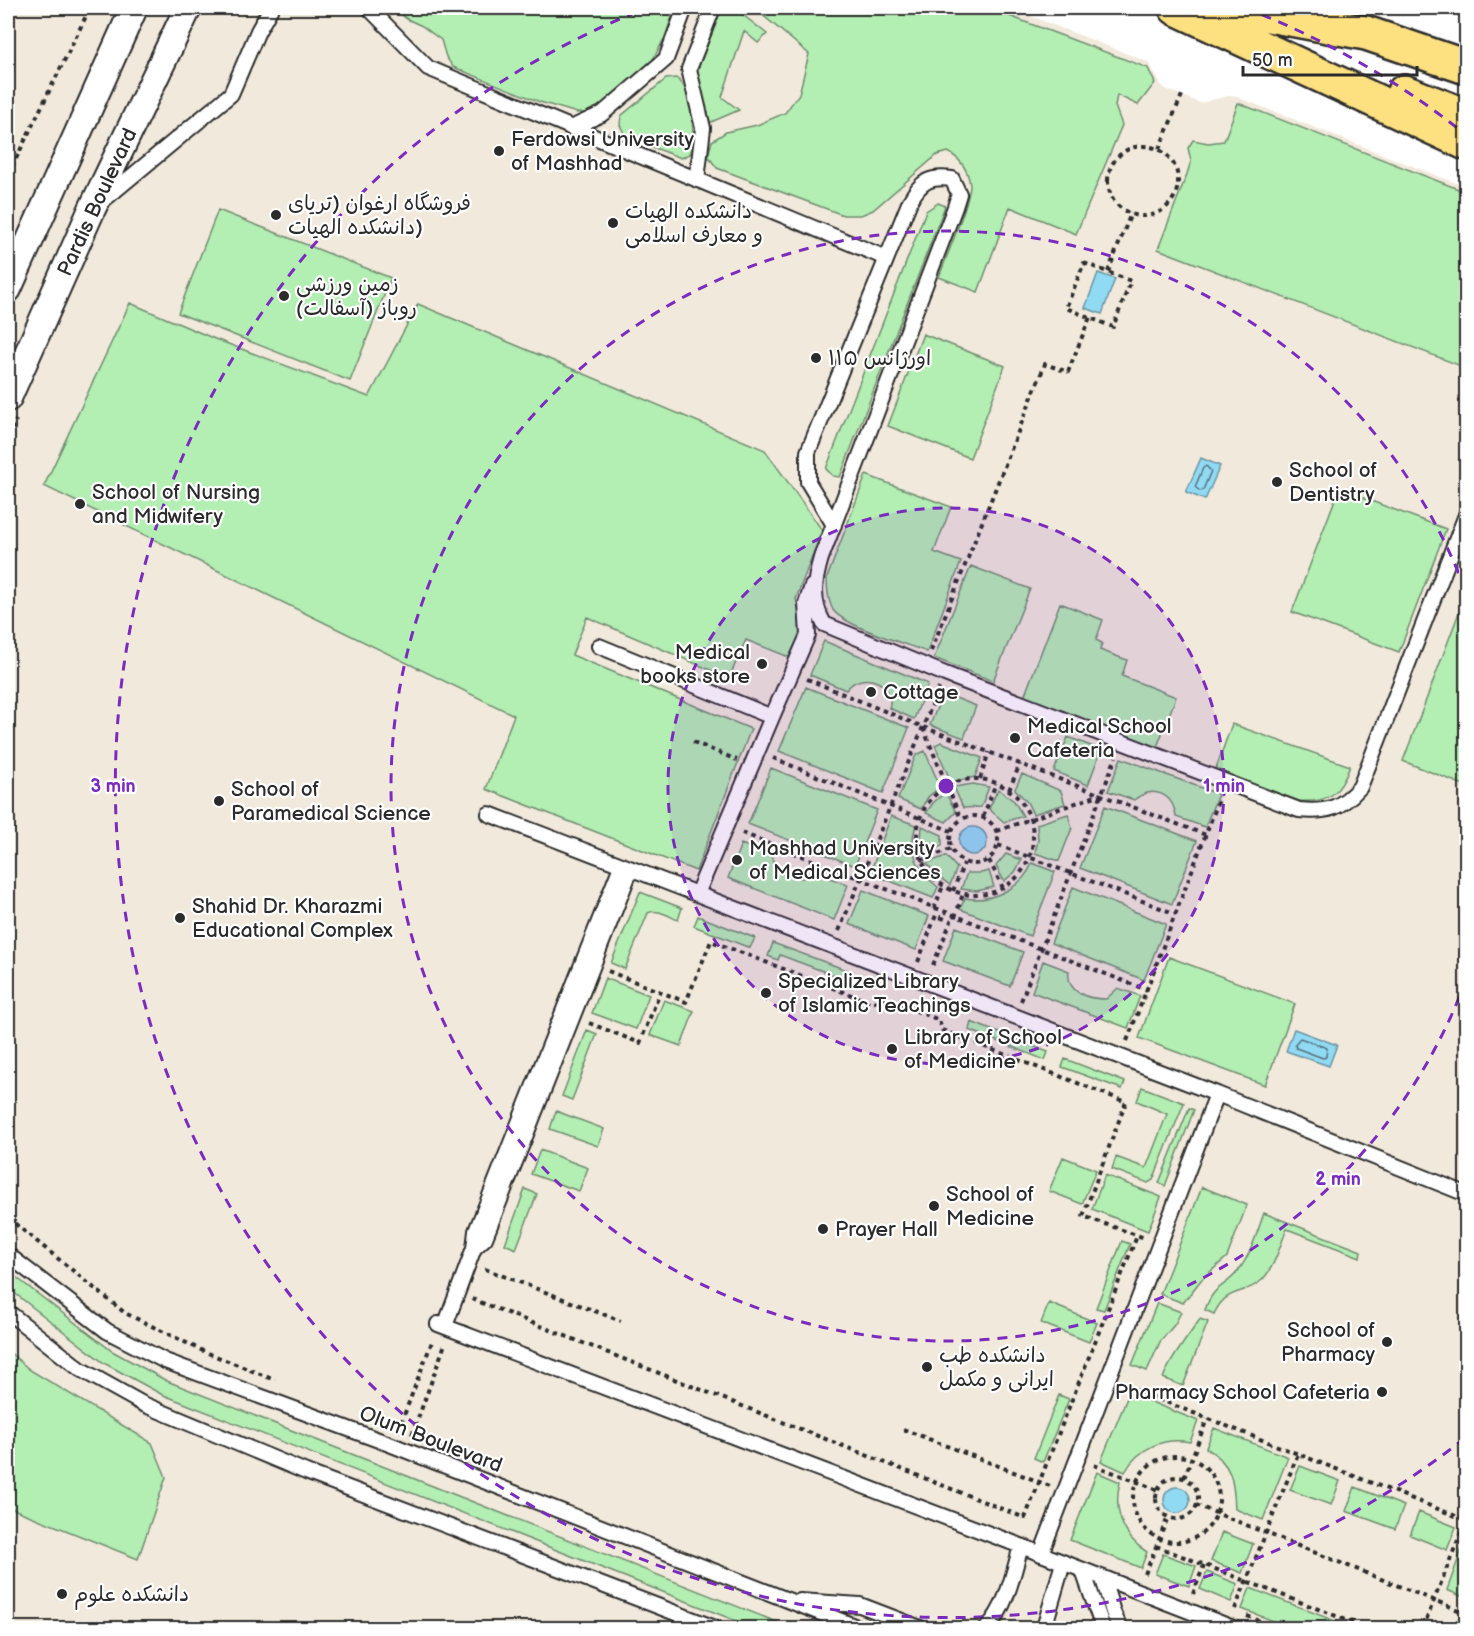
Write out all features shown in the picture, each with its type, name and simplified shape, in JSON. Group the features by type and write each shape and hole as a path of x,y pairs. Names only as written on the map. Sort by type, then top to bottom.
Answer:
{"highway":[{"path":"1176,8 1467,143"},
{"path":"1184,8 1467,116"},
{"path":"1231,8 1365,33 1467,67"}],"street":[{"path":"8,289 134,8"},
{"name":"Pardis Boulevard","path":"13,407 92,209 188,8"}],"lane":[{"path":"92,209 231,94 258,31 271,8"},
{"path":"369,8 428,68 886,258"},
{"path":"571,128 602,114 666,59 685,8"},
{"path":"697,180 703,128 689,69 712,8"},
{"path":"666,59 689,69"},
{"path":"808,635 806,604 955,207 959,194 952,179 938,177 927,181 916,190 886,258 808,452 808,482 834,525"},
{"path":"697,894 808,635 816,627 824,624 945,674 1299,810 1317,812 1334,808 1360,787 1467,515"},
{"path":"814,581 816,605 824,624"},
{"path":"599,646 772,717"},
{"path":"489,814 1217,1094 1467,1194"},
{"path":"626,868 476,1231 474,1248 445,1326 1233,1629"},
{"path":"1041,1554 1217,1094"},
{"name":"Olum Boulevard","path":"8,1255 107,1331 165,1361 393,1445 859,1629"},
{"path":"8,1312 80,1369 143,1404 306,1472 715,1629"},
{"path":"987,1629 997,1618 1004,1602 1021,1546"},
{"path":"1044,1629 1063,1563"},
{"path":"1083,1570 1103,1629"},
{"path":"1104,1579 1120,1629"},
{"path":"787,1600 860,1605 920,1629"}],"path":[{"path":"8,175 90,8"},
{"path":"1159,149 1182,95"},
{"path":"1137,146 1159,149 1168,155 1178,174 1179,185 1175,196 1168,206 1158,213 1146,216 1131,213 1123,210 1114,201 1109,190 1108,178 1111,166 1118,156 1137,146"},
{"path":"1108,272 1131,213"},
{"path":"1084,263 1108,272 1131,281 1113,327 1066,308 1084,263"},
{"path":"926,666 1045,364 1068,372 1090,317"},
{"path":"8,438 13,407"},
{"path":"832,946 945,674"},
{"path":"802,677 923,727 1206,835"},
{"path":"923,727 961,819"},
{"path":"693,742 751,765"},
{"path":"1015,1017 1122,742"},
{"path":"980,779 989,752"},
{"path":"770,757 951,831"},
{"path":"1009,790 1020,764"},
{"path":"980,779 996,783 1018,798 1031,819 1034,838 1030,858 1019,875 1004,888 984,895 963,894 943,886 930,875 921,860 916,833 919,819 930,800 947,786 963,780 980,779"},
{"path":"1128,1042 1225,782"},
{"path":"983,817 996,783"},
{"path":"997,831 1102,794"},
{"path":"983,817 997,831 996,851 988,860 977,864 964,863 958,860 951,849 949,844 951,831 961,819 983,817"},
{"path":"738,831 861,879 934,909 943,915 951,921 932,968"},
{"path":"998,845 1176,914"},
{"path":"921,860 951,849"},
{"path":"988,860 1004,888"},
{"path":"953,891 964,863"},
{"path":"934,909 943,886"},
{"path":"955,917 963,894"},
{"path":"918,962 936,915 943,915 955,917 1042,948 1147,990"},
{"path":"616,974 686,1002 711,941 872,1003 885,998 939,1020 942,1030 1126,1102 1083,1216 1160,1244"},
{"path":"596,1026 640,1043 660,992"},
{"path":"8,1218 125,1313 203,1352 279,1381"},
{"path":"468,1298 1025,1518 1137,1236"},
{"path":"480,1267 621,1321"},
{"path":"393,1445 445,1326"},
{"path":"406,1451 445,1326"},
{"path":"1122,1384 1466,1520 1423,1629"},
{"path":"1184,1478 1207,1419"},
{"path":"388,1424 399,1428"},
{"path":"903,1429 1040,1482"},
{"path":"1235,1611 1298,1454"},
{"path":"1166,1456 1191,1459 1207,1468 1215,1480 1219,1494 1213,1522 1192,1540 1178,1542 1159,1539 1151,1535 1141,1526 1134,1513 1132,1499 1136,1482 1141,1472 1152,1462 1166,1456"},
{"path":"1091,1464 1158,1490"},
{"path":"1170,1478 1184,1478 1190,1481 1197,1492 1196,1505 1193,1511 1181,1518 1168,1517 1158,1507 1156,1500 1158,1490 1170,1478"},
{"path":"1196,1505 1467,1613"},
{"path":"1145,1575 1168,1517"},
{"path":"1156,1546 1367,1629"},
{"path":"1193,1594 1204,1565"}],"shaded area":[{"name":"Mashhad University of Medical Sciences","path":"8,8 1010,8 1148,62 1163,88 1200,103 1232,95 1466,187 1466,1628 8,1628"}],"green space":[{"path":"393,8 675,8 665,37 650,65 591,113 577,113 540,102 453,67 446,57 441,40"},
{"path":"722,8 734,8 767,34 758,43 744,31 722,97 739,110 709,123 696,74"},
{"path":"754,8 988,8 1148,68 1155,83 1138,105 1117,95 1115,106 1122,125 1076,234 1010,207 978,292 939,277 962,216 970,185 963,165 948,152 937,155 873,210 861,215 843,215 717,168 708,156 712,141 726,132 757,125 785,113 799,94 809,54"},
{"path":"676,78 682,84 690,102 693,125 690,154 681,158 626,137 620,125 621,116 666,79"},
{"path":"1238,103 1466,192 1466,368 1158,249 1191,161 1188,148 1193,140 1208,143 1224,141"},
{"path":"938,203 945,206 840,477 833,476 826,469 926,211"},
{"name":"زمین ورزشی روباز (آسفالت)","path":"218,210 391,278 350,381 178,313"},
{"path":"130,303 215,339 369,397 418,304 765,450 822,530 796,599 803,629 789,657 746,640 729,678 587,617 572,655 751,729 696,871 486,789 514,715 44,486"},
{"path":"923,334 1005,366 970,458 888,426"},
{"path":"866,475 951,507 934,552 961,562 927,652 849,622 833,610 830,603 827,578"},
{"path":"1339,489 1446,529 1399,652 1292,612"},
{"path":"971,566 1030,589 993,681 934,658"},
{"path":"1466,594 1466,786 1403,761"},
{"path":"1060,603 1103,620 1096,640 1102,643 1100,650 1127,660 1122,676 1176,697 1157,747 1024,697"},
{"path":"824,641 928,684 914,719 889,708 888,692 876,682 861,680 853,683 846,690 810,675"},
{"path":"806,687 909,728 883,793 779,751"},
{"path":"943,693 976,706 964,738 930,725"},
{"path":"1232,724 1350,766 1342,784 1332,795 1325,798 1298,801 1215,771"},
{"path":"1068,737 1101,750 1088,785 1054,771"},
{"path":"941,742 982,758 975,777 951,782 935,745"},
{"path":"925,751 940,787 928,797 921,809 898,799 916,755"},
{"path":"1121,758 1218,794 1205,827 1176,817 1171,802 1161,794 1148,793 1134,800 1108,791"},
{"path":"771,768 877,810 855,866 748,824"},
{"path":"1022,774 1061,791 1065,804 1033,814 1027,802 1015,789"},
{"path":"973,784 989,787 981,807 963,808 954,787"},
{"path":"998,789 1014,801 1023,816 1004,822 989,809"},
{"path":"945,792 956,812 946,822 926,813"},
{"path":"1105,806 1197,841 1172,904 1080,868"},
{"path":"1068,814 1072,828 1059,861 1035,853 1038,840 1037,824"},
{"path":"891,816 916,825 914,852 920,867 938,887 933,898 870,873"},
{"path":"922,826 942,835 942,846 922,852"},
{"path":"741,844 772,856 778,871 792,877 803,878 812,871 848,885 834,920 728,878"},
{"path":"1006,854 1022,860 1015,872 1004,881 996,866"},
{"path":"946,856 957,868 950,885 935,874 927,863"},
{"path":"1032,863 1055,872 1030,936 960,909 965,898 985,898 1005,892 1021,880"},
{"path":"989,871 994,887 977,891 961,889 967,873"},
{"path":"1073,887 1166,924 1144,980 1051,943"},
{"path":"863,890 929,916 916,950 849,924"},
{"path":"640,892 682,908 678,920 659,912 648,913 625,969 611,963"},
{"path":"698,916 755,938 750,948 694,926"},
{"path":"956,927 1023,952 1010,986 943,961"},
{"path":"773,943 852,972 847,985 840,982 841,978 780,955 778,960 768,956"},
{"path":"1169,957 1295,1004 1265,1085 1139,1038"},
{"path":"1043,961 1069,971 1071,985 1086,996 1106,999 1118,988 1140,996 1128,1028 1032,992"},
{"path":"605,978 649,995 636,1029 592,1013"},
{"path":"664,1000 694,1011 681,1046 650,1035"},
{"path":"971,1022 1048,1052 1045,1060 969,1030"},
{"path":"587,1030 597,1034 572,1100 562,1096"},
{"path":"1065,1059 1125,1082 1122,1089 1062,1067"},
{"path":"1142,1087 1184,1103 1153,1180 1148,1183 1112,1169 1116,1157 1146,1168 1167,1114 1137,1101"},
{"path":"1189,1108 1194,1110 1165,1186 1159,1183"},
{"path":"556,1111 604,1129 598,1146 550,1129"},
{"path":"540,1150 588,1168 579,1191 531,1174"},
{"path":"1063,1157 1096,1170 1082,1204 1049,1191"},
{"path":"1105,1175 1161,1197 1148,1231 1092,1209"},
{"path":"1202,1187 1247,1205 1227,1257 1201,1280 1183,1303 1160,1294"},
{"path":"525,1189 537,1194 516,1249 505,1244"},
{"path":"1264,1213 1361,1251 1360,1257 1287,1229 1274,1262 1262,1280 1224,1299 1214,1314 1205,1310 1212,1295 1233,1277 1247,1258"},
{"path":"1122,1241 1130,1244 1104,1310 1096,1308"},
{"path":"8,1271 112,1351 167,1381 792,1628 754,1628 161,1394 104,1363 8,1288"},
{"path":"1049,1303 1097,1323 1089,1342 1041,1323"},
{"path":"1157,1303 1181,1312 1175,1324 1160,1342 1147,1371 1132,1365"},
{"path":"1200,1319 1208,1322 1183,1386 1163,1378 1175,1355"},
{"path":"8,1351 30,1370 152,1443 166,1477 138,1559 8,1507"},
{"path":"1129,1393 1198,1421 1190,1442 1171,1441 1153,1446 1137,1456 1125,1472 1101,1461"},
{"path":"1059,1395 1069,1399 1043,1462 1034,1458"},
{"path":"1214,1428 1288,1457 1263,1520 1235,1509 1230,1474 1221,1460 1206,1448"},
{"path":"1300,1466 1340,1481 1331,1505 1290,1490"},
{"path":"1097,1472 1120,1482 1118,1502 1122,1522 1131,1539 1147,1552 1141,1568 1070,1540"},
{"path":"1355,1487 1404,1506 1395,1529 1346,1511"},
{"path":"1419,1512 1456,1527 1447,1550 1410,1535"},
{"path":"1222,1532 1253,1544 1242,1573 1211,1561"},
{"path":"1466,1538 1466,1598 1447,1590"},
{"path":"1163,1554 1196,1566 1189,1586 1155,1574"},
{"path":"1207,1572 1238,1584 1231,1602 1200,1589"},
{"path":"1250,1588 1353,1628 1292,1628 1242,1609"}],"water":[{"path":"1098,273 1115,279 1102,314 1085,308"},
{"path":"1201,458 1220,466 1205,500 1186,492"},
{"path":"973,827 983,831 987,841 983,851 973,855 963,851 959,841 963,831"},
{"path":"1294,1029 1337,1045 1329,1066 1286,1051"},
{"path":"1177,1487 1186,1491 1190,1500 1186,1509 1177,1513 1168,1509 1164,1500 1168,1491"}],"tram line":[{"path":"1440,8 1466,18"}],"place":[{"name":"Ferdowsi University of Mashhad","path":"499,151"},
{"name":"فروشگاه ارغوان (تریای دانشکده الهیات)","path":"276,215"},
{"name":"دانشکده الهیات و معارف اسلامی","path":"613,223"},
{"name":"زمین ورزشی روباز (آسفالت)","path":"284,296"},
{"name":"اورژانس ۱۱۵","path":"816,358"},
{"name":"School of Dentistry","path":"1277,482"},
{"name":"School of Nursing and Midwifery","path":"80,504"},
{"name":"Medical books store","path":"762,664"},
{"name":"Cottage","path":"871,692"},
{"name":"Medical School Cafeteria","path":"1015,738"},
{"name":"School of Paramedical Science","path":"219,801"},
{"name":"Mashhad University of Medical Sciences","path":"737,860"},
{"name":"Shahid Dr. Kharazmi Educational Complex","path":"180,918"},
{"name":"Specialized Library of Islamic Teachings","path":"766,993"},
{"name":"Library of School of Medicine","path":"892,1049"},
{"name":"School of Medicine","path":"934,1206"},
{"name":"Prayer Hall","path":"823,1229"},
{"name":"School of Pharmacy","path":"1387,1342"},
{"name":"دانشکده طب ایرانی و مکمل","path":"927,1367"},
{"name":"Pharmacy School Cafeteria","path":"1382,1392"},
{"name":"دانشکده علوم","path":"62,1594"}]}
